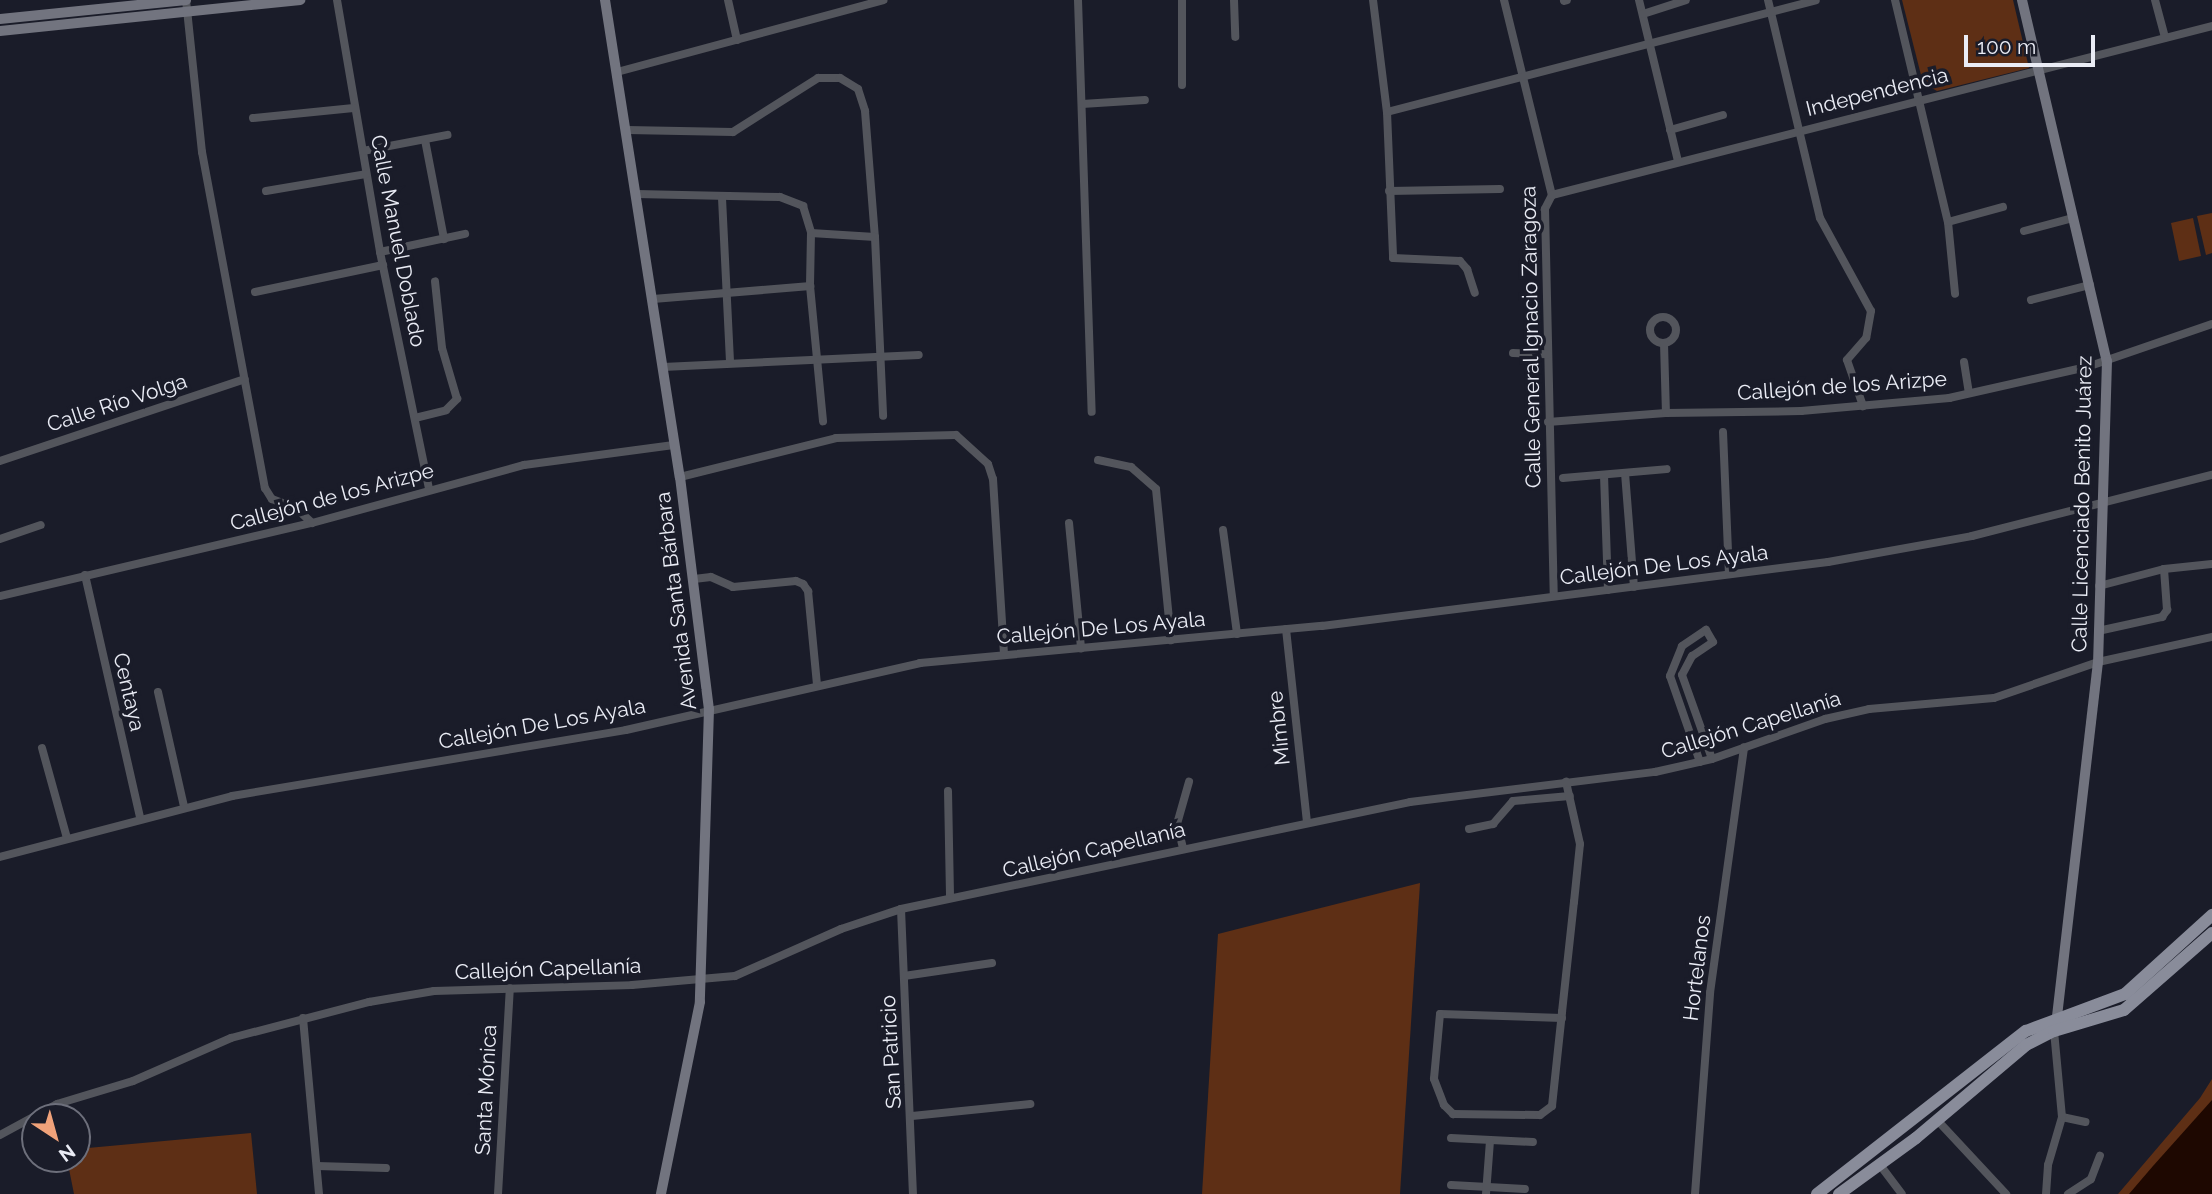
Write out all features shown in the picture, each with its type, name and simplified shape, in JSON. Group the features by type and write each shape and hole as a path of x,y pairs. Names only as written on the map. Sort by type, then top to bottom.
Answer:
{"main road":[{"path":"1817,1194 1936,1105 2006,1044 2057,1016 2105,1005 2124,995 2212,915"},
{"path":"1839,1194 1938,1121 2026,1045 2054,1031 2124,1010 2212,933"}],"street":[{"path":"0,19 186,4 300,0"},
{"name":"Calle Manuel Doblado","path":"337,0 380,252 429,488"},
{"path":"728,0 737,40"},
{"path":"617,72 858,4 883,0"},
{"path":"1078,0 1092,412"},
{"path":"1182,0 1182,85"},
{"path":"1234,0 1235,37"},
{"path":"1373,0 1387,112 1394,260 1456,260 1467,269 1475,293"},
{"name":"Calle General Ignacio Zaragoza","path":"1504,0 1552,195 1545,209 1554,596"},
{"path":"1639,0 1678,161"},
{"path":"1643,14 1686,0"},
{"path":"1768,0 1820,218 1871,311 1867,338 1847,360 1863,406"},
{"path":"1387,112 1523,79 1816,0"},
{"path":"1895,0 1948,222 1955,294"},
{"name":"Calle Licenciado Benito Juárez","path":"2022,0 2108,361 2098,662 2057,1016"},
{"path":"2155,0 2165,38"},
{"name":"Avenida Santa Bárbara","path":"607,2 680,477 709,709 701,980 696,1027 662,1194"},
{"path":"0,31 186,4"},
{"path":"186,4 202,152 267,493 296,508 312,523"},
{"name":"Independencia","path":"1552,195 1800,128 2212,26"},
{"path":"627,130 733,132 818,78 850,81 863,97 865,111 883,356 883,416"},
{"path":"1082,103 1145,100"},
{"path":"253,118 354,108"},
{"path":"1670,130 1723,115"},
{"path":"363,151 447,135"},
{"path":"425,140 444,239"},
{"path":"266,191 366,174"},
{"path":"1390,191 1500,189"},
{"path":"636,194 794,200 806,211 811,233 810,286 823,421"},
{"path":"722,198 730,363"},
{"path":"1948,222 2003,207"},
{"path":"2024,231 2073,218"},
{"path":"811,233 875,237"},
{"path":"380,252 465,234"},
{"path":"255,292 383,265"},
{"path":"415,418 446,410 457,399 439,330 435,281"},
{"path":"2031,300 2090,285"},
{"path":"653,299 810,286"},
{"name":"Callejón de los Arizpe","path":"1548,422 1666,413 1863,406 1969,393 2108,361 2212,324"},
{"path":"1664,343 1666,413"},
{"path":"1513,353 1548,354"},
{"path":"663,366 919,355"},
{"path":"1964,362 1969,393"},
{"name":"Calle Río Volga","path":"0,461 245,379"},
{"path":"1723,432 1729,575"},
{"path":"680,477 836,438 956,435 988,464 993,479 1004,654"},
{"name":"Callejón de los Arizpe","path":"0,596 312,523 429,488 567,456 674,445"},
{"path":"1098,460 1131,467 1156,489 1171,640"},
{"path":"1563,478 1667,470"},
{"path":"1625,473 1634,587"},
{"path":"1604,475 1608,590"},
{"name":"Callejón De Los Ayala","path":"0,857 184,806 316,779 600,735 817,684 920,663 1286,629 1729,575 1891,552 2102,505 2212,475"},
{"path":"1069,523 1081,648"},
{"path":"0,539 41,525"},
{"path":"1223,530 1237,634"},
{"path":"2099,586 2164,569 2212,564"},
{"path":"2098,631 2162,617 2167,610 2164,569"},
{"name":"Centaya","path":"85,575 140,817"},
{"path":"694,579 712,576 733,587 796,581 803,584 808,591 817,684"},
{"name":"Mimbre","path":"1286,629 1307,822"},
{"path":"1700,762 1671,683 1671,667 1682,646 1706,630 1713,642 1688,660 1682,675 1698,728 1712,759"},
{"name":"Callejón Capellanía","path":"0,1135 57,1104 133,1081 231,1038 303,1018 434,990 701,980 749,972 841,929 901,909 1082,874 1183,848 1410,802 1700,762 1808,724 1869,709 1994,698 2098,662 2212,637"},
{"path":"158,692 184,806"},
{"path":"1689,731 1698,728"},
{"name":"Hortelanos","path":"1695,1194 1710,993 1744,747"},
{"path":"42,748 67,838"},
{"path":"1183,848 1177,824 1189,782"},
{"path":"1562,1018 1440,1014 1434,1079 1444,1105 1453,1114 1540,1115 1548,1111 1562,1018 1580,844 1566,782"},
{"path":"948,791 950,898"},
{"path":"1469,829 1493,824 1513,801 1570,796"},
{"name":"San Patricio","path":"901,909 914,1194"},
{"path":"904,976 992,963"},
{"name":"Santa Mónica","path":"498,1194 510,988"},
{"path":"303,1018 319,1194"},
{"path":"2046,1194 2048,1166 2063,1117 2054,1031"},
{"path":"912,1116 1030,1104"},
{"path":"2063,1117 2085,1122"},
{"path":"1938,1121 2006,1194"},
{"path":"1451,1138 1532,1142"},
{"path":"1487,1191 1490,1141"},
{"path":"2068,1194 2091,1179 2100,1156"},
{"path":"1880,1165 1902,1194"},
{"path":"317,1166 386,1168"},
{"path":"1451,1185 1487,1191 1525,1189"}],"shaded area":[{"path":"1902,0 2013,0 2029,68 1937,91 1923,83"},
{"path":"2212,213 2212,253 2206,255 2197,216"},
{"path":"2193,218 2201,256 2179,261 2171,223"},
{"path":"1420,883 1400,1194 1202,1194 1218,934"},
{"path":"2212,1079 2212,1194 2118,1194 2200,1098"},
{"path":"2212,1100 2212,1194 2129,1194 2153,1166"},
{"path":"251,1133 257,1194 74,1194 70,1173 91,1173 91,1148"}]}
